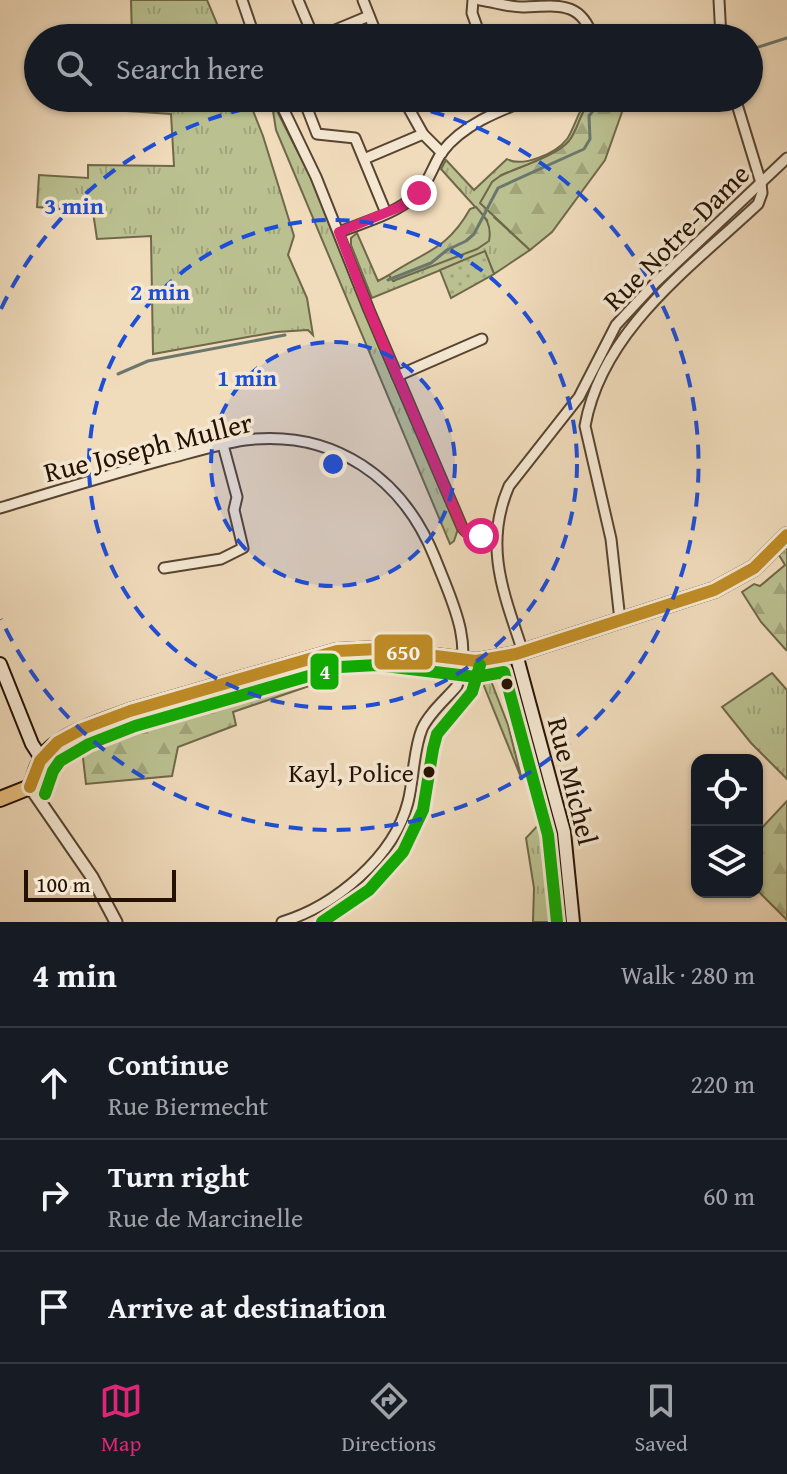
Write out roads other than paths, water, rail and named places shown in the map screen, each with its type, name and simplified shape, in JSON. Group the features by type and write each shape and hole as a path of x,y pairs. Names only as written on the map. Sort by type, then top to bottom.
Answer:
{"main road":[{"path":"0,799 30,787 41,758 53,746 130,711 337,651 378,649 470,661 513,655 714,590 754,568 787,535"},
{"name":"Rue Michel","path":"513,655 564,832 573,922"},
{"path":"0,664 32,744 41,758"}],"street":[{"path":"242,0 250,24"},
{"path":"298,0 309,24"},
{"path":"363,0 372,24"},
{"path":"473,0 472,13 476,24"},
{"path":"480,0 523,7 547,4 567,7 586,24"},
{"path":"719,0 720,24"},
{"path":"349,24 369,16"},
{"path":"285,112 316,177 462,527 473,536 497,533"},
{"path":"308,112 317,134 355,138 386,213"},
{"path":"411,112 423,134 442,153"},
{"path":"339,232 402,206 419,193 442,153 455,138 496,112"},
{"path":"620,620 611,539 585,426 587,412 610,359 627,331 649,306 758,204 762,193 761,183 739,112"},
{"path":"364,159 423,134"},
{"name":"Rue Notre-Dame","path":"513,655 499,578 497,533 504,498 514,476 579,397 616,325 656,282 787,158"},
{"path":"397,376 482,339"},
{"path":"564,419 585,426"},
{"name":"Rue Joseph Muller","path":"0,508 223,445 259,439 300,441 328,448 370,469 397,493 425,533 460,623 470,661"},
{"path":"164,568 221,559 243,548 234,510 237,497 223,445"},
{"path":"282,922 308,913 330,899 390,842 407,806 422,729 457,686 470,661"},
{"path":"30,787 92,877 116,922"}],"waterway":[{"path":"763,46 787,38"},
{"path":"388,280 431,263 447,250 466,241 474,234 498,188 584,149 590,139 589,116 592,112"},
{"path":"118,374 148,361 285,335"}],"place":[{"name":"Kayl, Police","path":"429,772"}]}
